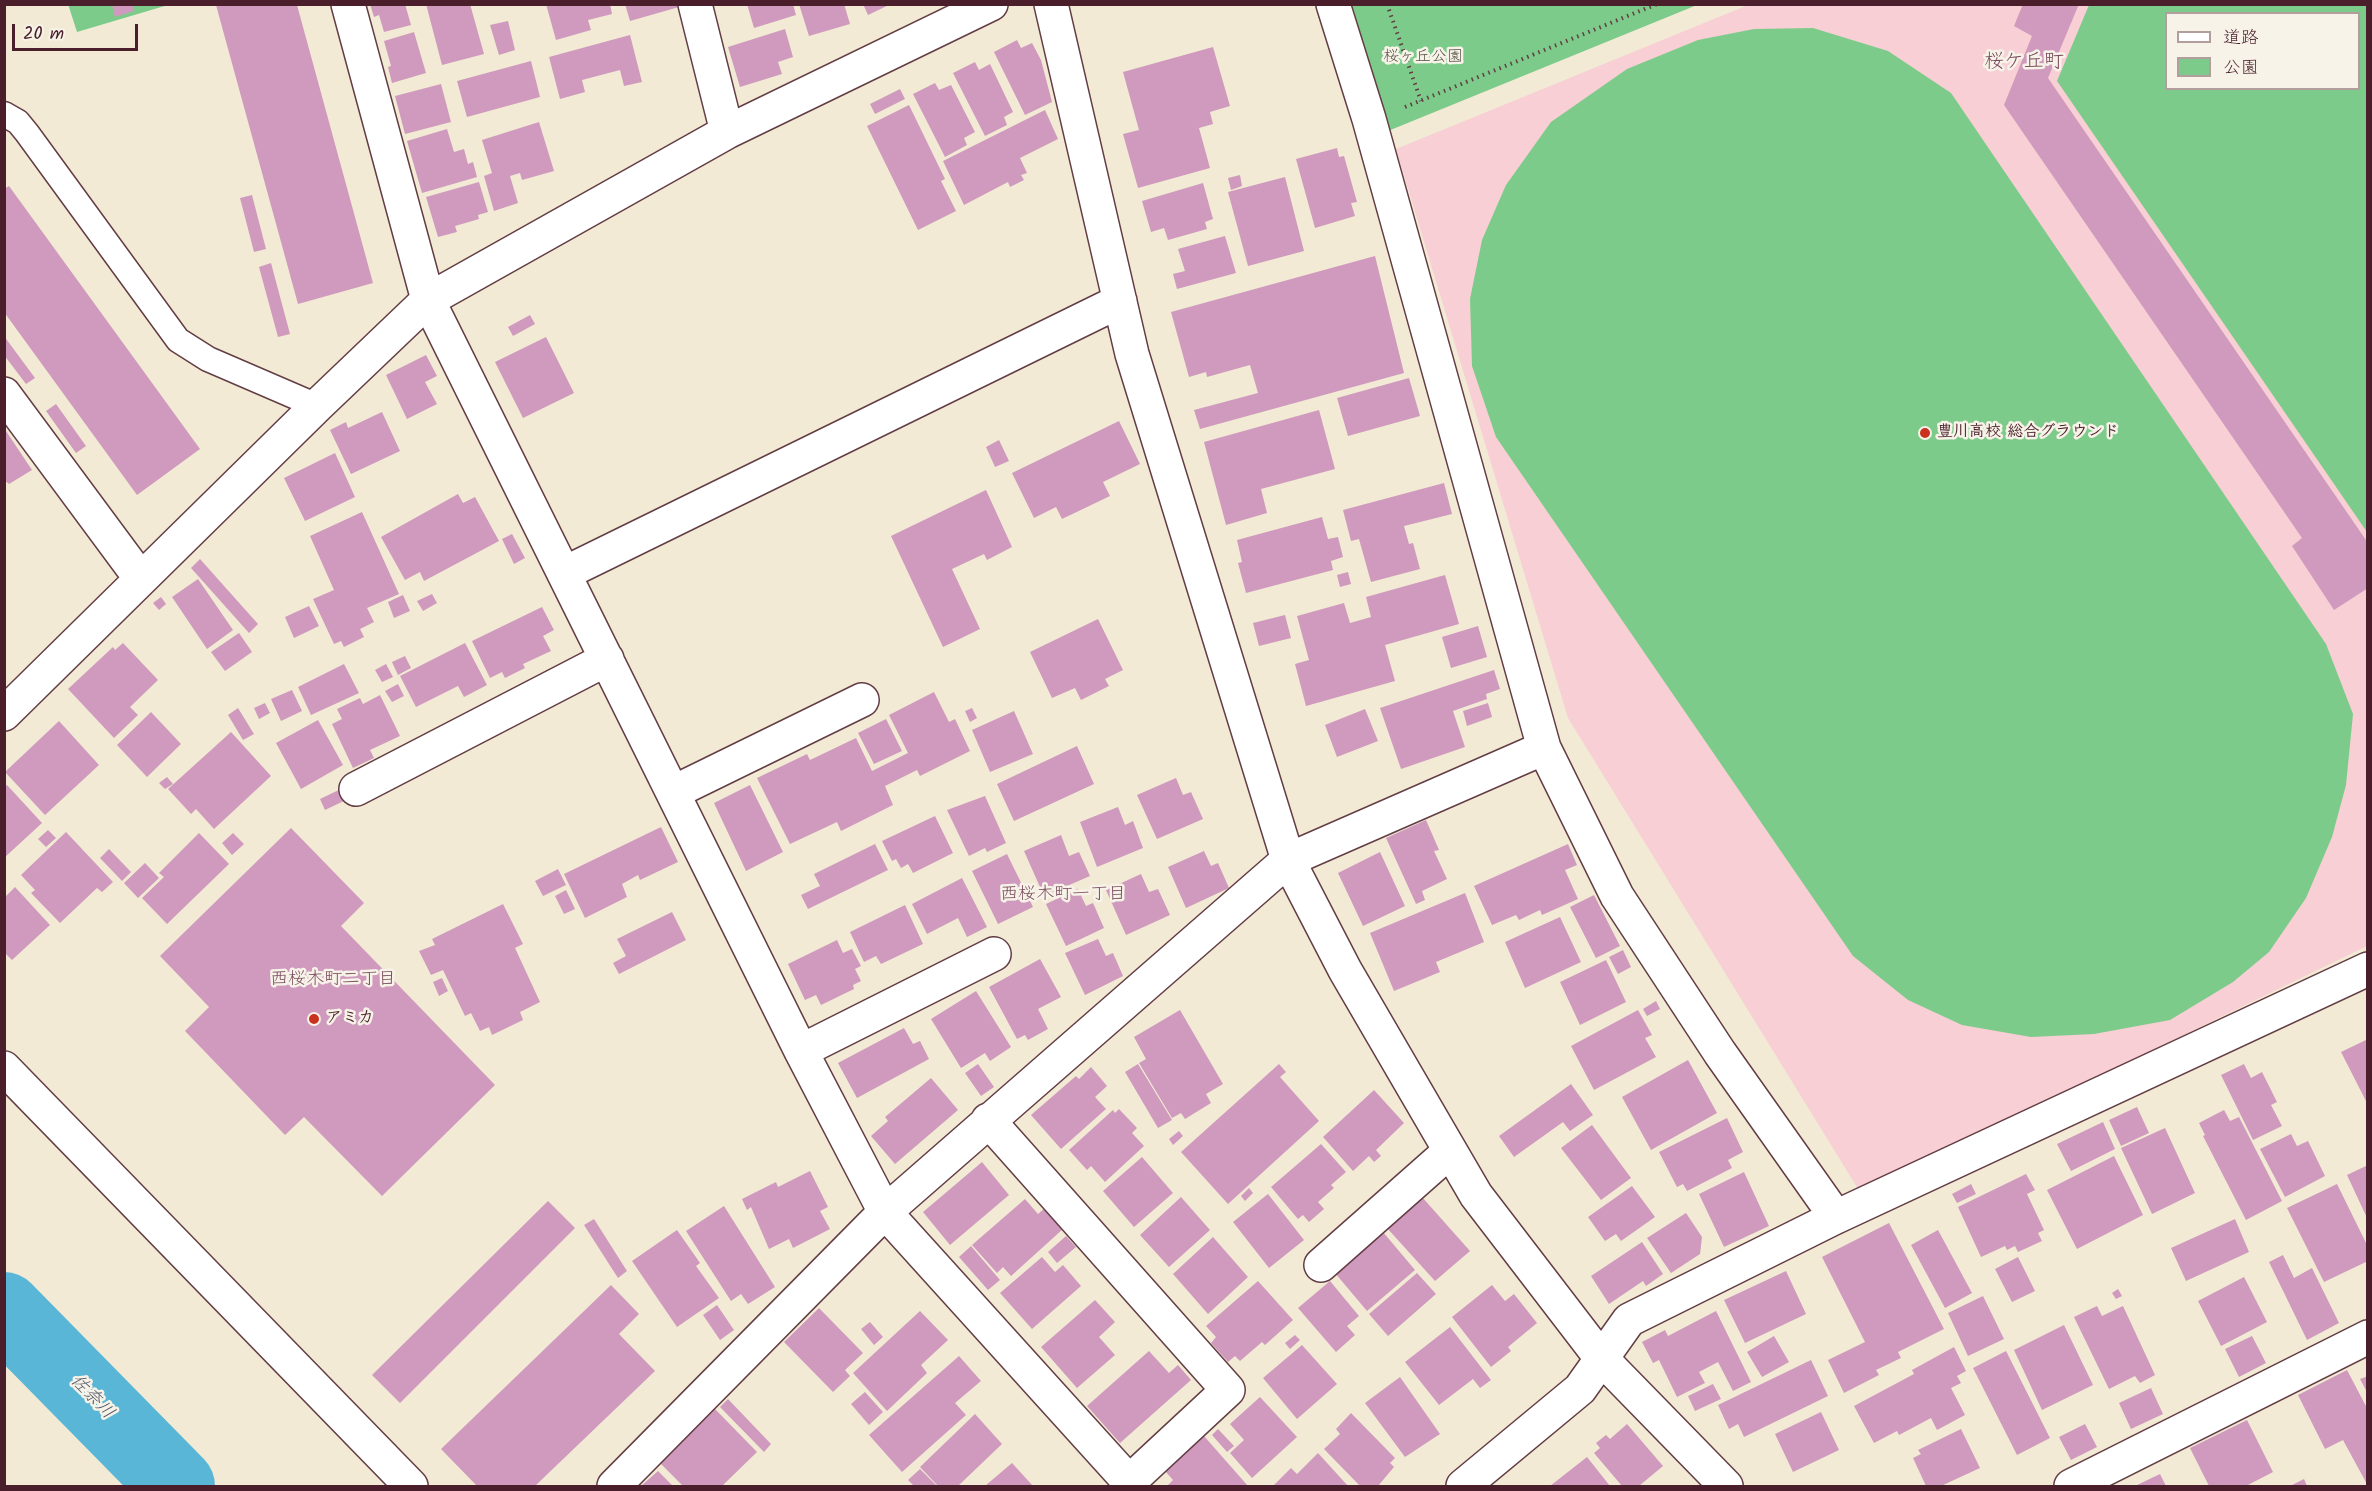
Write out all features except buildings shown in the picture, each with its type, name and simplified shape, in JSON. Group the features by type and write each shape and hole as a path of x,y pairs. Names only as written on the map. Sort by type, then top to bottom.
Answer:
{"street":[{"path":"348,4 428,300 801,1051 885,1212 1131,1484 1228,1390 988,1120"},
{"path":"695,4 727,132"},
{"path":"4,714 428,300 727,132 991,4"},
{"path":"1051,4 1132,354 1288,860 1345,970 1476,1195 1600,1358 1726,1486"},
{"path":"1333,4 1369,119 1544,748 1617,896 1720,1053 1836,1217"},
{"path":"565,573 1120,301"},
{"path":"4,394 141,579"},
{"path":"356,789 607,659"},
{"path":"674,792 862,700"},
{"path":"614,1486 885,1212 1288,860 1544,748"},
{"path":"801,1051 994,954"},
{"path":"1463,1486 1580,1389 1629,1320 1836,1217 2367,969"},
{"path":"4,1068 411,1486"},
{"path":"1321,1265 1450,1151"},
{"path":"2071,1486 2367,1337"}],"lane":[{"path":"4,114 18,122 27,133 178,340 208,359 317,406"}],"path":[{"path":"1387,4 1421,101"},
{"path":"1369,119 1421,101 1657,4"}],"shaded area":[{"name":"豊川高校 総合グラウンド","path":"1748,5 2367,5 2367,946 1860,1192 1568,718 1396,149"}],"green space":[{"path":"68,4 168,5 77,32"},
{"name":"桜ヶ丘公園","path":"1351,4 1697,5 1388,131"},
{"path":"2089,5 2367,5 2367,532 2057,81"},
{"name":"豊川高校 総合グラウンド","path":"1813,28 1888,51 1951,93 2326,644 2353,714 2346,785 2332,837 2306,898 2269,952 2233,982 2170,1020 2094,1034 2031,1037 1962,1025 1908,1000 1853,956 1496,437 1472,366 1470,299 1482,240 1506,185 1551,122 1627,69 1698,40 1754,29"}],"waterway":[{"name":"佐奈川","path":"4,1310 177,1486"}],"place":[{"name":"豊川高校 総合グラウンド","path":"1925,433"},
{"name":"アミカ","path":"314,1019"}],"district":[{"name":"桜ケ丘町","path":"2024,64"},
{"name":"西桜木町一丁目","path":"1063,896"},
{"name":"西桜木町二丁目","path":"333,981"}]}
